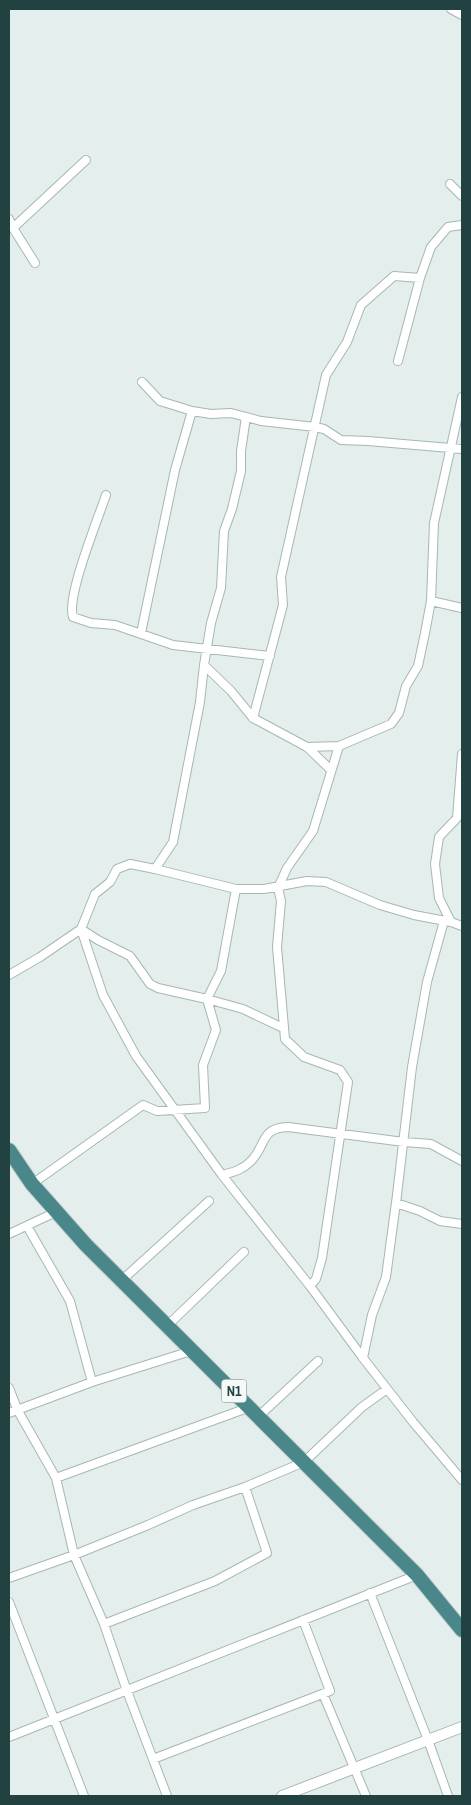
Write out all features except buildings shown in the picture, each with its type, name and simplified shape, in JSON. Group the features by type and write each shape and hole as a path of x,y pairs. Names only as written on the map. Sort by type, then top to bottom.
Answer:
{"highway":[{"name":"N1","path":"9,1150 32,1184 121,1281 417,1575 461,1625"}],"street":[{"path":"451,9 462,15"},
{"path":"13,228 86,160"},
{"path":"450,184 462,196"},
{"path":"9,219 35,263"},
{"path":"398,361 420,278 432,247 448,227 462,226"},
{"path":"253,718 283,605 280,577 326,375 347,342 361,305 394,276 420,278"},
{"path":"142,382 160,401 192,411 211,414 231,414 315,427 324,429 341,440 462,449"},
{"path":"307,747 339,746 390,724 399,713 406,686 418,666 431,602 434,524 462,397"},
{"path":"141,633 175,470 192,411"},
{"path":"155,869 173,842 200,702 211,623 221,588 224,531 242,471 241,451 246,417"},
{"path":"106,495 76,585 71,612 73,617 90,623 116,625 173,645 270,656"},
{"path":"431,602 462,608"},
{"path":"204,665 231,691 253,718 307,747 331,770"},
{"path":"310,1286 316,1280 322,1258 348,1082 340,1070 304,1057 285,1039 277,946 281,901 278,888 287,868 313,831 339,746"},
{"path":"363,1358 372,1315 386,1277 412,1067 426,991 448,921 439,898 435,864 440,838 457,818 462,754"},
{"path":"9,974 40,957 81,929 95,894 110,882 118,869 130,864 236,889 264,890 307,880 326,882 380,905 462,926"},
{"path":"32,1184 143,1105 157,1111 205,1108 203,1065 216,1030 208,999 221,971 236,889"},
{"path":"81,929 130,956 150,984 158,988 243,1009 283,1028"},
{"path":"81,929 103,995 136,1056 222,1174 310,1286 363,1358 462,1480"},
{"path":"222,1174 238,1171 251,1161 268,1132 278,1127 431,1144 462,1161"},
{"path":"121,1281 209,1201"},
{"path":"396,1203 440,1221 462,1224"},
{"path":"9,1234 56,1212"},
{"path":"27,1226 70,1301 92,1382"},
{"path":"167,1326 244,1252"},
{"path":"9,1414 92,1382 192,1351"},
{"path":"56,1478 255,1412 318,1361"},
{"path":"9,1388 18,1411 56,1478 74,1555 104,1624 126,1691 167,1796"},
{"path":"9,1578 74,1555 193,1505 304,1462 362,1407 388,1390"},
{"path":"104,1624 215,1581 267,1553 245,1486"},
{"path":"9,1737 417,1575"},
{"path":"370,1593 448,1796"},
{"path":"9,1602 84,1796"},
{"path":"153,1759 330,1691 302,1620"},
{"path":"323,1694 366,1796"},
{"path":"282,1796 462,1727"}]}
